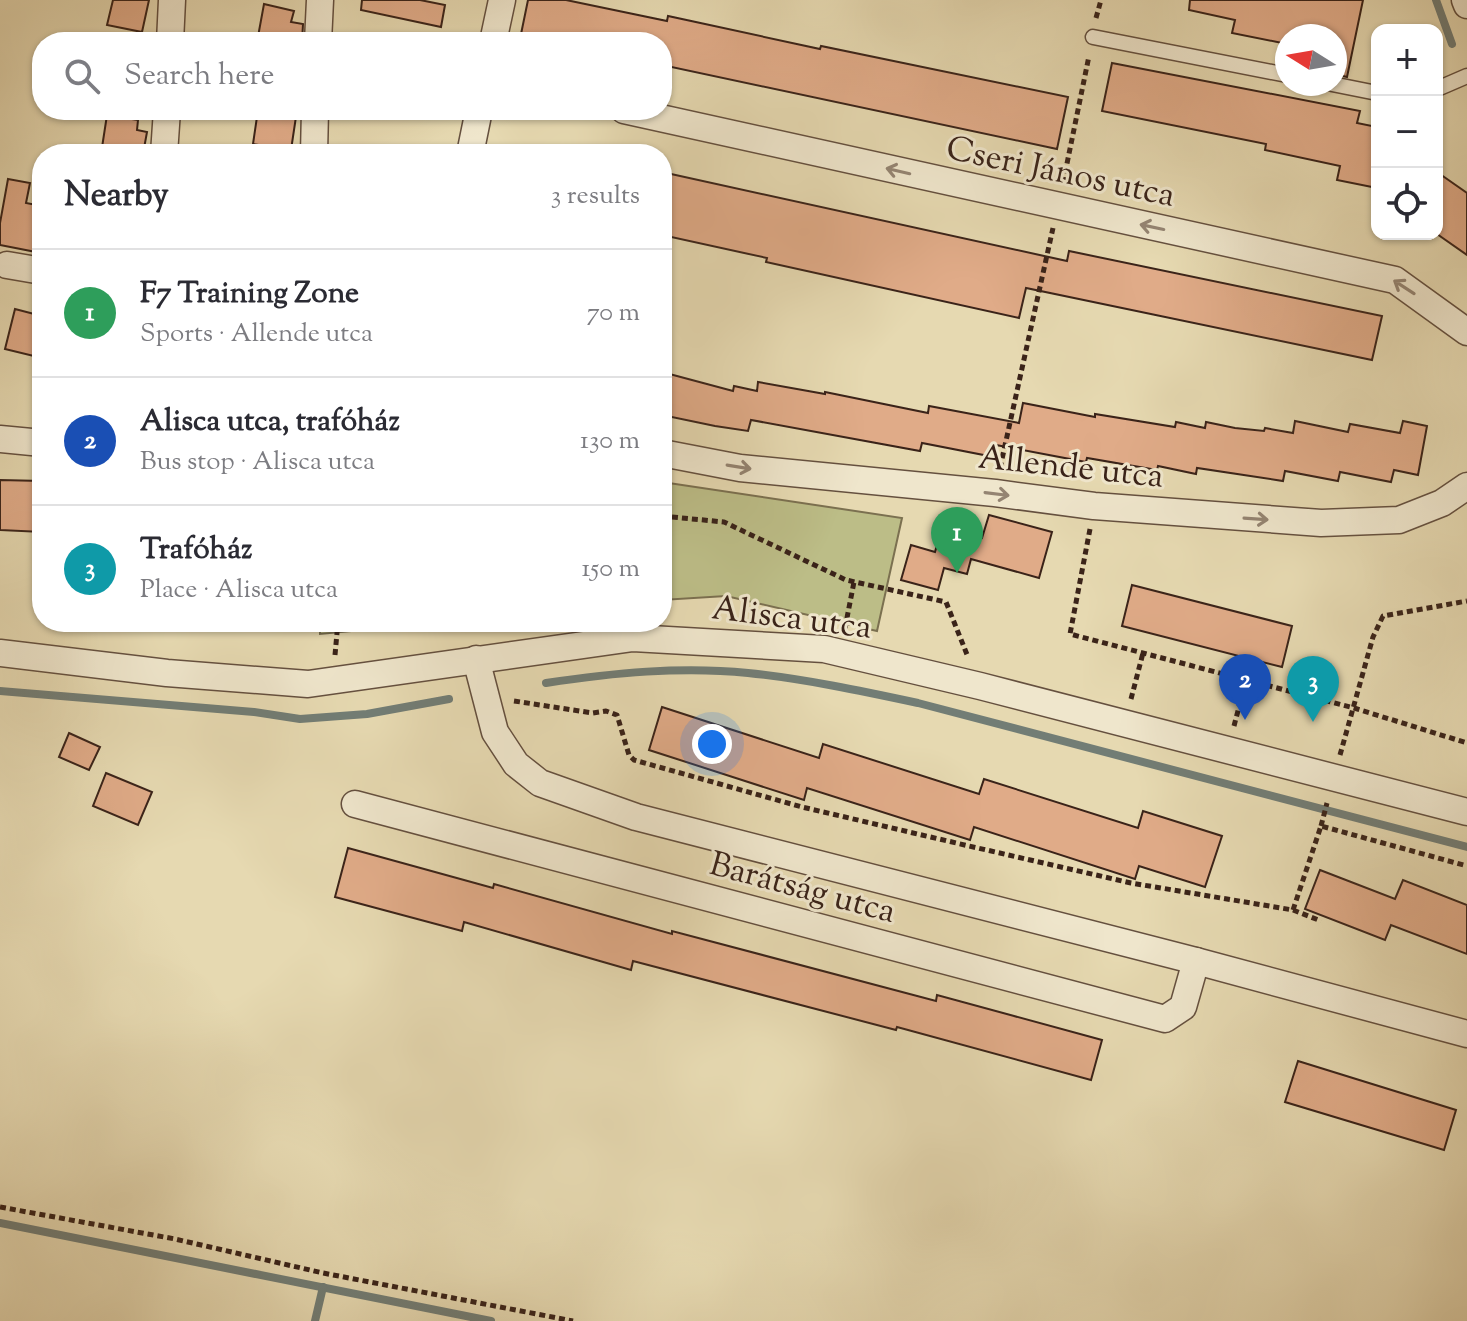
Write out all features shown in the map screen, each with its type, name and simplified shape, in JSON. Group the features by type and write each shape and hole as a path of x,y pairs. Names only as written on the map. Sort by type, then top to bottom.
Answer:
{"street":[{"path":"170,32 172,0"},
{"path":"318,32 320,0"},
{"path":"495,32 502,0"},
{"path":"165,144 166,120"},
{"path":"314,144 315,120"},
{"path":"472,144 477,120"},
{"name":"Cseri János utca","path":"669,120 1058,207 1329,263 1395,280 1467,332"},
{"path":"7,265 32,269"},
{"path":"0,439 32,442"},
{"name":"Allende utca","path":"672,455 740,468 1094,506 1349,524 1399,520 1442,503 1467,486"},
{"name":"Alisca utca","path":"0,653 167,673 308,684 633,638 824,649 980,686 1227,752 1331,788 1467,812"},
{"name":"Barátság utca","path":"476,659 495,732 516,764 540,783 636,817 1467,1034"},
{"name":"Barátság utca","path":"355,804 1165,1019 1183,1007 1196,961"}],"lane":[{"path":"1093,37 1275,73"},
{"path":"1443,86 1467,76"},
{"path":"1347,87 1371,92"}],"path":[{"path":"995,493 1088,63"},
{"path":"1094,506 1070,634 1354,708 1467,743"},
{"path":"672,517 724,522 854,582 946,602 980,686"},
{"path":"840,653 854,582"},
{"path":"1293,910 1321,824 1373,637 1383,616 1467,601"},
{"path":"1125,725 1143,653"},
{"path":"1227,752 1246,680"},
{"path":"486,697 593,713 606,711 617,715 629,755 634,760 802,807 1131,883 1293,910 1321,921"},
{"path":"1321,824 1467,866"},
{"path":"0,1207 175,1239 323,1273 573,1321"}],"green space":[{"path":"672,484 902,518 877,631 726,596 672,599"}],"building":[{"path":"113,0 149,0 142,32 107,25"},
{"path":"362,0 420,0 445,5 441,27 361,10"},
{"path":"528,0 566,0 667,21 668,16 1068,97 1057,149 672,67 672,32 521,32"},
{"path":"1190,0 1363,0 1347,77 1347,24 1275,24 1275,42 1232,33 1235,20 1189,10"},
{"path":"264,4 294,11 291,22 303,24 303,32 259,32"},
{"path":"1112,63 1360,111 1357,123 1371,126 1371,187 1337,180 1340,166 1265,150 1266,144 1102,111"},
{"path":"106,120 138,120 137,130 147,132 145,144 103,144"},
{"path":"257,120 296,120 292,144 253,144"},
{"path":"672,174 1067,261 1069,251 1382,316 1372,360 1026,288 1019,318 766,262 767,258 672,237"},
{"path":"1443,176 1467,193 1467,255 1443,238"},
{"path":"8,179 30,183 26,203 32,204 32,251 0,245 0,223"},
{"path":"15,309 32,313 32,356 5,349"},
{"path":"672,375 733,391 734,386 757,391 758,382 928,413 929,406 1019,423 1023,403 1095,417 1095,414 1175,427 1176,422 1205,428 1206,422 1293,433 1295,421 1348,432 1350,424 1400,433 1403,421 1427,426 1418,475 1394,470 1391,482 1340,472 1338,481 1285,471 1283,481 1197,468 1196,474 1087,458 1086,462 996,445 994,457 922,443 920,451 751,420 748,431 672,417"},
{"path":"0,480 32,481 32,532 0,530"},
{"path":"989,515 1052,532 1039,578 971,559 967,574 944,568 938,590 901,580 911,545 935,552 942,527 982,538"},
{"path":"1132,585 1292,626 1282,667 1122,626"},
{"path":"662,707 819,758 823,744 979,794 984,779 1138,828 1143,811 1222,836 1205,887 1139,866 1135,879 974,827 970,840 807,788 804,800 649,750"},
{"path":"69,733 100,747 89,770 59,757"},
{"path":"106,773 152,792 138,825 93,806"},
{"path":"348,848 493,888 494,884 672,934 672,931 936,1001 937,995 1102,1040 1091,1080 897,1027 896,1030 633,961 631,970 464,922 462,931 335,897"},
{"path":"1320,870 1395,899 1403,880 1467,905 1467,954 1391,925 1385,940 1305,909"},
{"path":"1298,1061 1456,1110 1444,1150 1285,1102"}],"waterway":[{"path":"1436,0 1452,44"},
{"path":"546,683 621,674 697,670 748,673 833,686 918,703 1467,847"},
{"path":"0,691 254,712 300,719 367,714 449,699"},
{"path":"0,1223 491,1321"},
{"path":"315,1321 323,1287"}],"place":[{"name":"F7 Training Zone","path":"957,573"},
{"name":"Alisca utca, trafóház","path":"1245,720"},
{"name":"Trafóház","path":"1313,722"}]}
